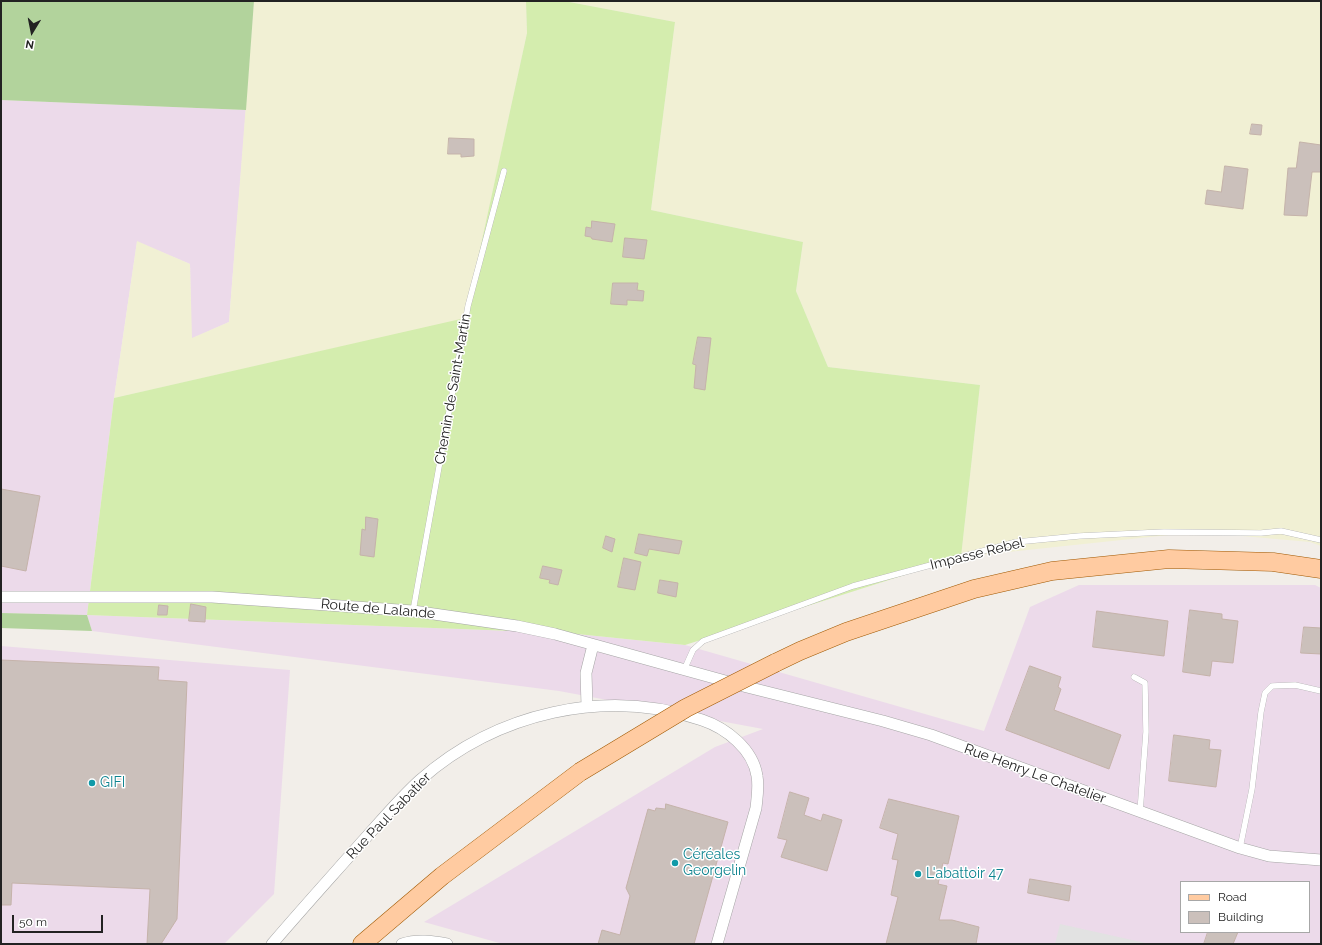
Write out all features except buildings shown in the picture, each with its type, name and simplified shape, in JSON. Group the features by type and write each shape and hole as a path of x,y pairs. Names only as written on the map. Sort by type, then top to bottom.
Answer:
{"main road":[{"path":"362,944 442,876 580,772 686,708 800,651 846,632 974,589 1052,571 1169,559 1273,562 1321,569"}],"street":[{"name":"Route de Lalande","path":"1,597 212,597 413,611 517,626 555,634 747,687"},
{"path":"587,706 586,673 593,645"},
{"name":"Rue Henry Le Chatelier","path":"747,687 883,721 931,735 1140,813 1240,848 1269,856 1321,860"},
{"name":"Rue Paul Sabatier","path":"272,944 419,780 450,756 496,730 547,714 587,706 653,710 703,720 714,724 731,735 749,755 754,763 758,788 756,808 717,944"},
{"path":"402,944 412,941 434,941 447,944"}],"lane":[{"name":"Chemin de Saint-Martin","path":"413,611 468,306 504,171"},
{"name":"Impasse Rebel","path":"684,670 693,650 703,641 853,586 1016,542 1079,536 1156,533 1261,534 1281,531 1321,540"},
{"path":"1134,677 1145,683 1146,732 1140,813"},
{"path":"1240,848 1252,789 1260,712 1265,693 1272,686 1295,685 1321,691"}],"shaded area":[{"path":"1,100 246,110 229,322 191,339 190,264 137,242 114,398 87,615 1,613"},
{"path":"1079,585 1315,585 1321,588 1321,944 503,944 424,922 715,747 763,729 559,691 92,631 87,615 567,633 685,645 984,731 1030,607"},
{"path":"1,646 290,670 274,894 224,944 1,944"},
{"path":"1060,924 1150,944 1055,944"}],"green space":[{"path":"1,1 254,1 246,110 1,100"},
{"path":"254,1 526,1 527,33 465,319 114,398 137,241 190,264 192,338 229,322"},
{"path":"526,1 564,1 675,22 651,210 803,242 796,291 828,367 980,385 961,557 685,645 567,633 87,615 114,398 465,318 527,33"},
{"path":"564,1 1321,1 1321,546 1310,542 1197,532 961,557 980,385 828,367 796,291 803,242 651,210 675,22"},
{"path":"1,613 87,615 92,631 1,628"}],"place":[{"name":"GIFI","path":"92,783"},
{"name":"Céréales Georgelin","path":"675,863"},
{"name":"L'abattoir 47","path":"918,874"}]}
